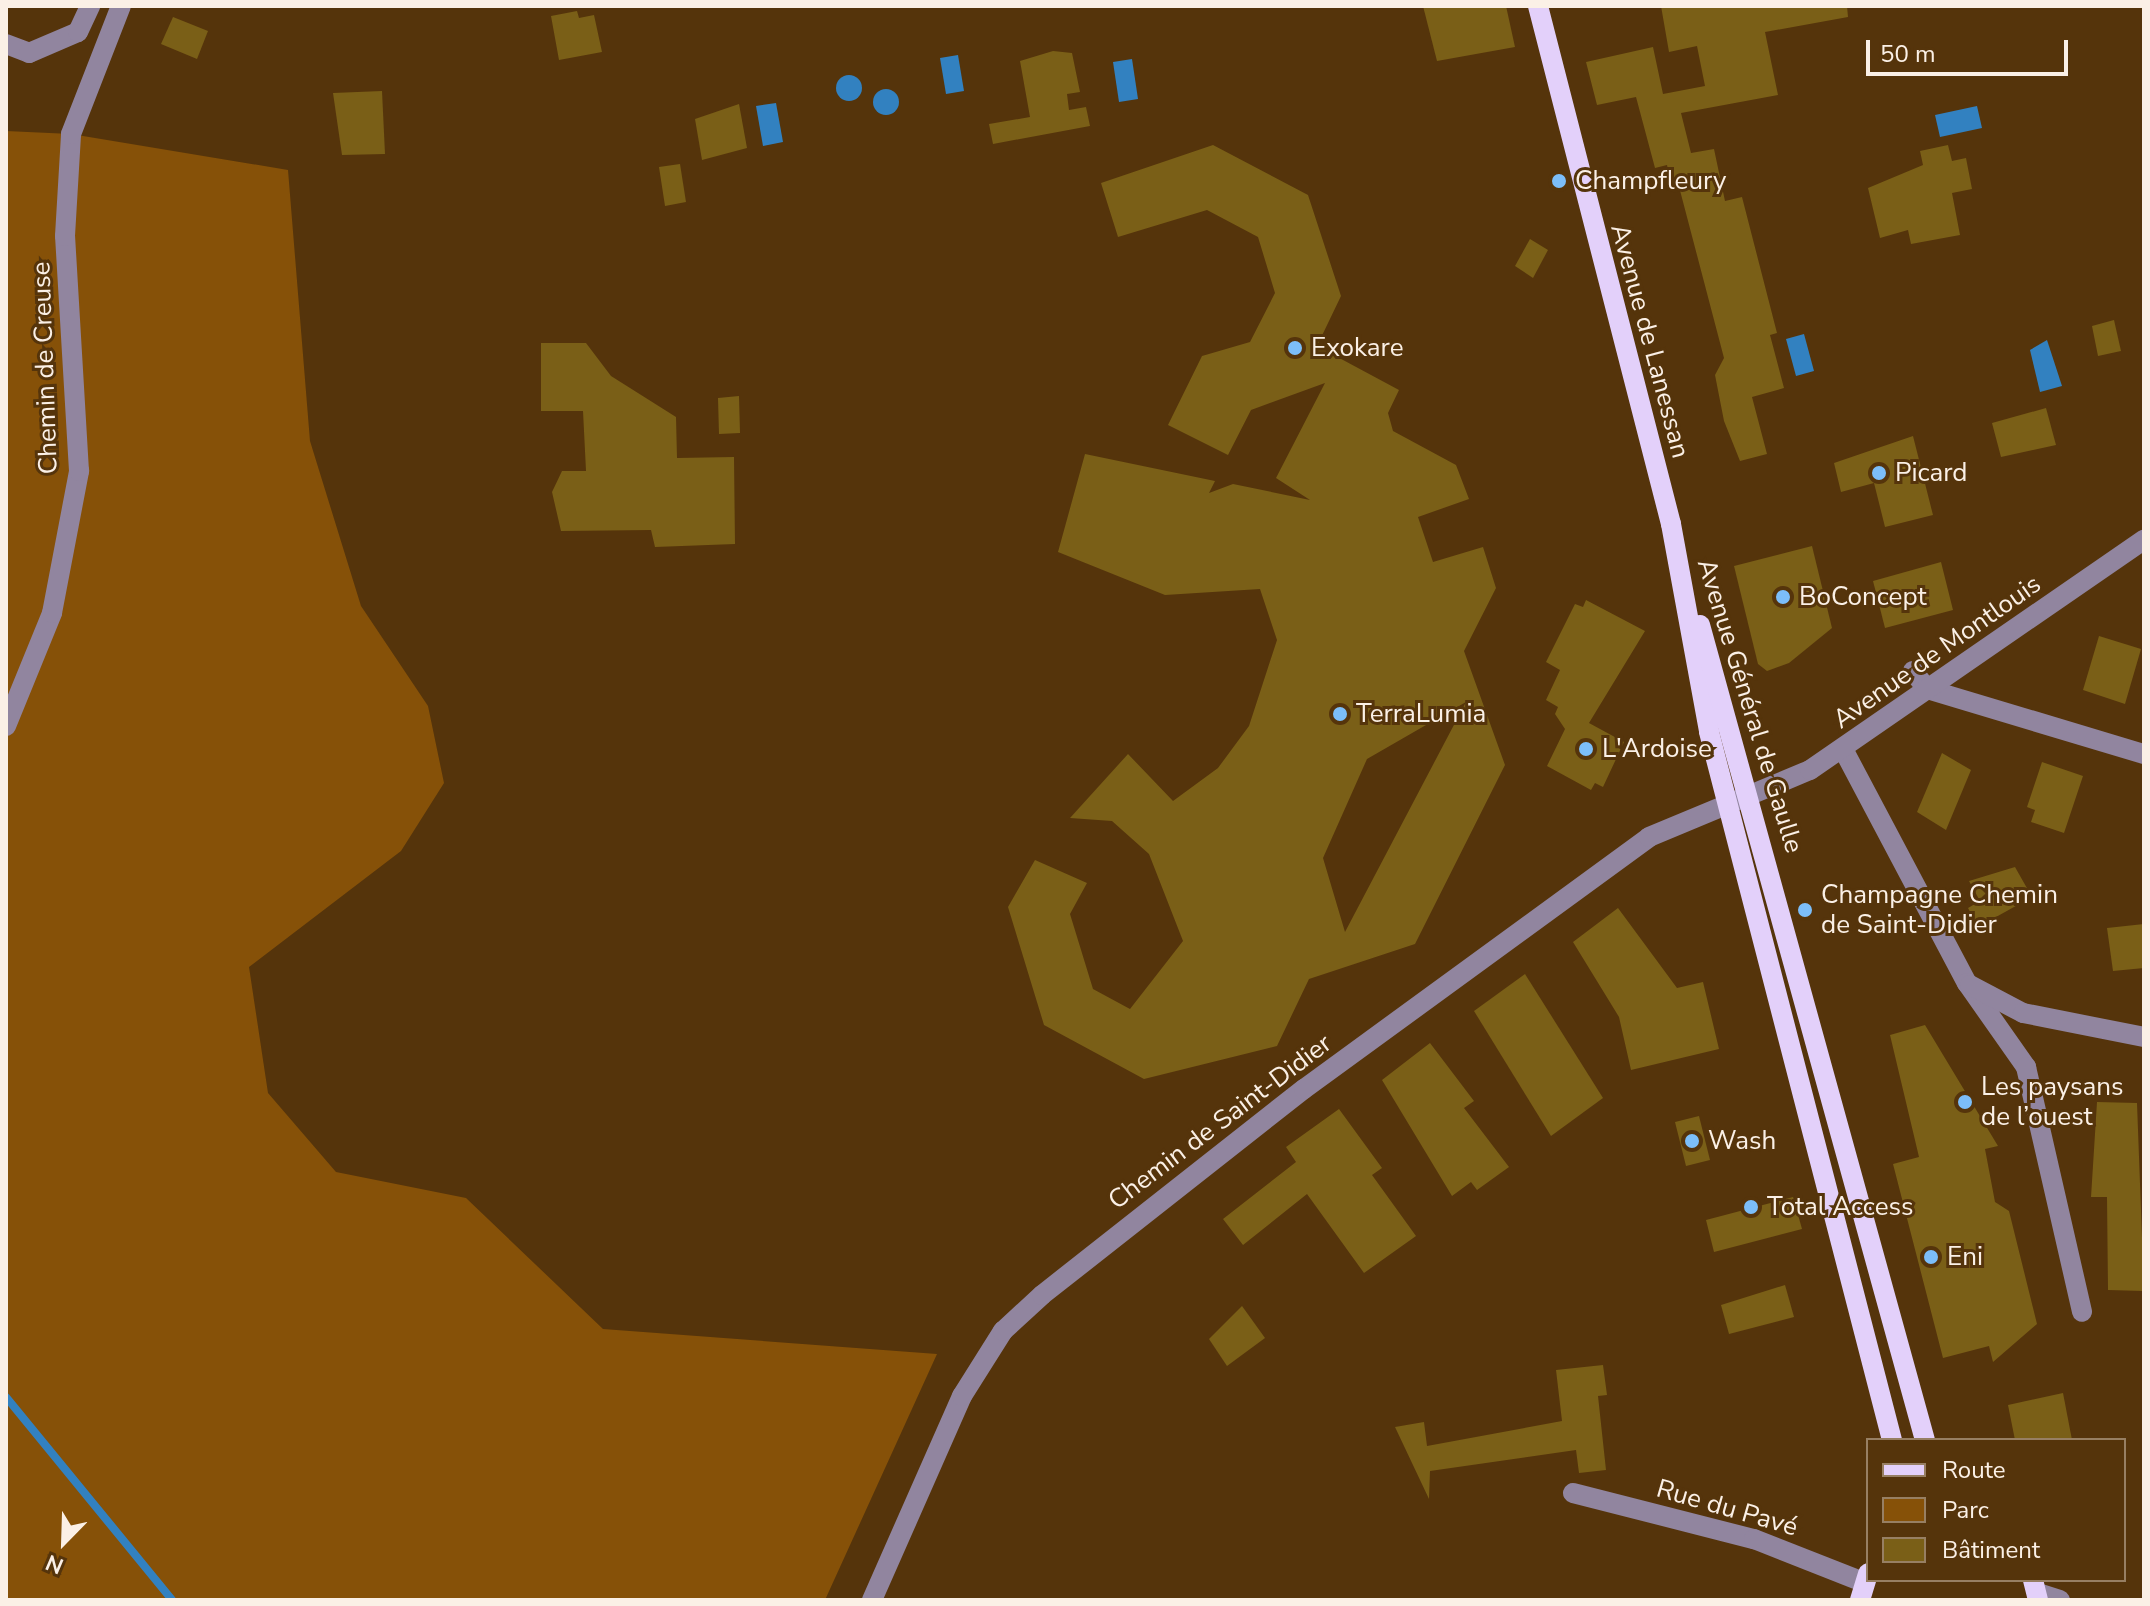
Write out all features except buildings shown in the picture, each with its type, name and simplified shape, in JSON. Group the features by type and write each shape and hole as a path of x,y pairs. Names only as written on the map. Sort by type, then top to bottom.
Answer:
{"main road":[{"name":"Avenue de Lanessan","path":"1538,6 1676,549"},
{"name":"Avenue Général de Gaulle","path":"1676,549 1752,795 1924,1438"},
{"name":"Avenue Général de Gaulle","path":"1676,549 1739,848 1891,1438"}],"street":[{"path":"6,44 29,53 78,32 90,6"},
{"name":"Chemin de Creuse","path":"6,726 52,613 79,471 65,236 71,134 121,6"},
{"name":"Avenue de Montlouis","path":"1729,806 1843,749 2144,540"},
{"path":"1913,671 1927,689 2144,754"},
{"path":"1843,749 1967,983 2026,1067 2082,1312"},
{"name":"Chemin de Saint-Didier","path":"872,1600 962,1396 1003,1331 1042,1295 1304,1089 1649,837 1729,806"},
{"path":"1967,983 2023,1013 2144,1037"},
{"name":"Rue du Pavé","path":"1573,1493 1754,1539 1864,1585"},
{"path":"2036,1591 2060,1600"}],"green space":[{"path":"6,131 71,134 288,170 310,441 361,606 428,706 444,783 401,851 249,967 268,1093 336,1172 466,1198 603,1329 937,1354 825,1600 6,1600"}],"water":[{"path":"958,55 964,91 946,94 940,58"},
{"path":"1132,59 1138,99 1119,102 1113,62"},
{"path":"849,75 858,79 862,88 858,97 849,101 840,97 836,88 840,79"},
{"path":"886,89 895,93 899,102 895,111 886,115 877,111 873,102 877,93"},
{"path":"776,103 783,142 763,146 756,106"},
{"path":"1977,106 1982,128 1940,137 1935,115"},
{"path":"1804,334 1814,371 1796,376 1786,339"},
{"path":"2047,340 2062,386 2040,392 2030,350"}],"waterway":[{"path":"6,1397 172,1600"}],"place":[{"name":"Champfleury","path":"1559,181"},
{"name":"Exokare","path":"1295,348"},
{"name":"Picard","path":"1879,473"},
{"name":"BoConcept","path":"1783,597"},
{"name":"TerraLumia","path":"1340,714"},
{"name":"L'Ardoise","path":"1586,749"},
{"name":"Champagne Chemin de Saint-Didier","path":"1805,910"},
{"name":"Les paysans de l’ouest","path":"1965,1102"},
{"name":"Wash","path":"1692,1141"},
{"name":"Total Access","path":"1751,1207"},
{"name":"Eni","path":"1931,1257"}]}
